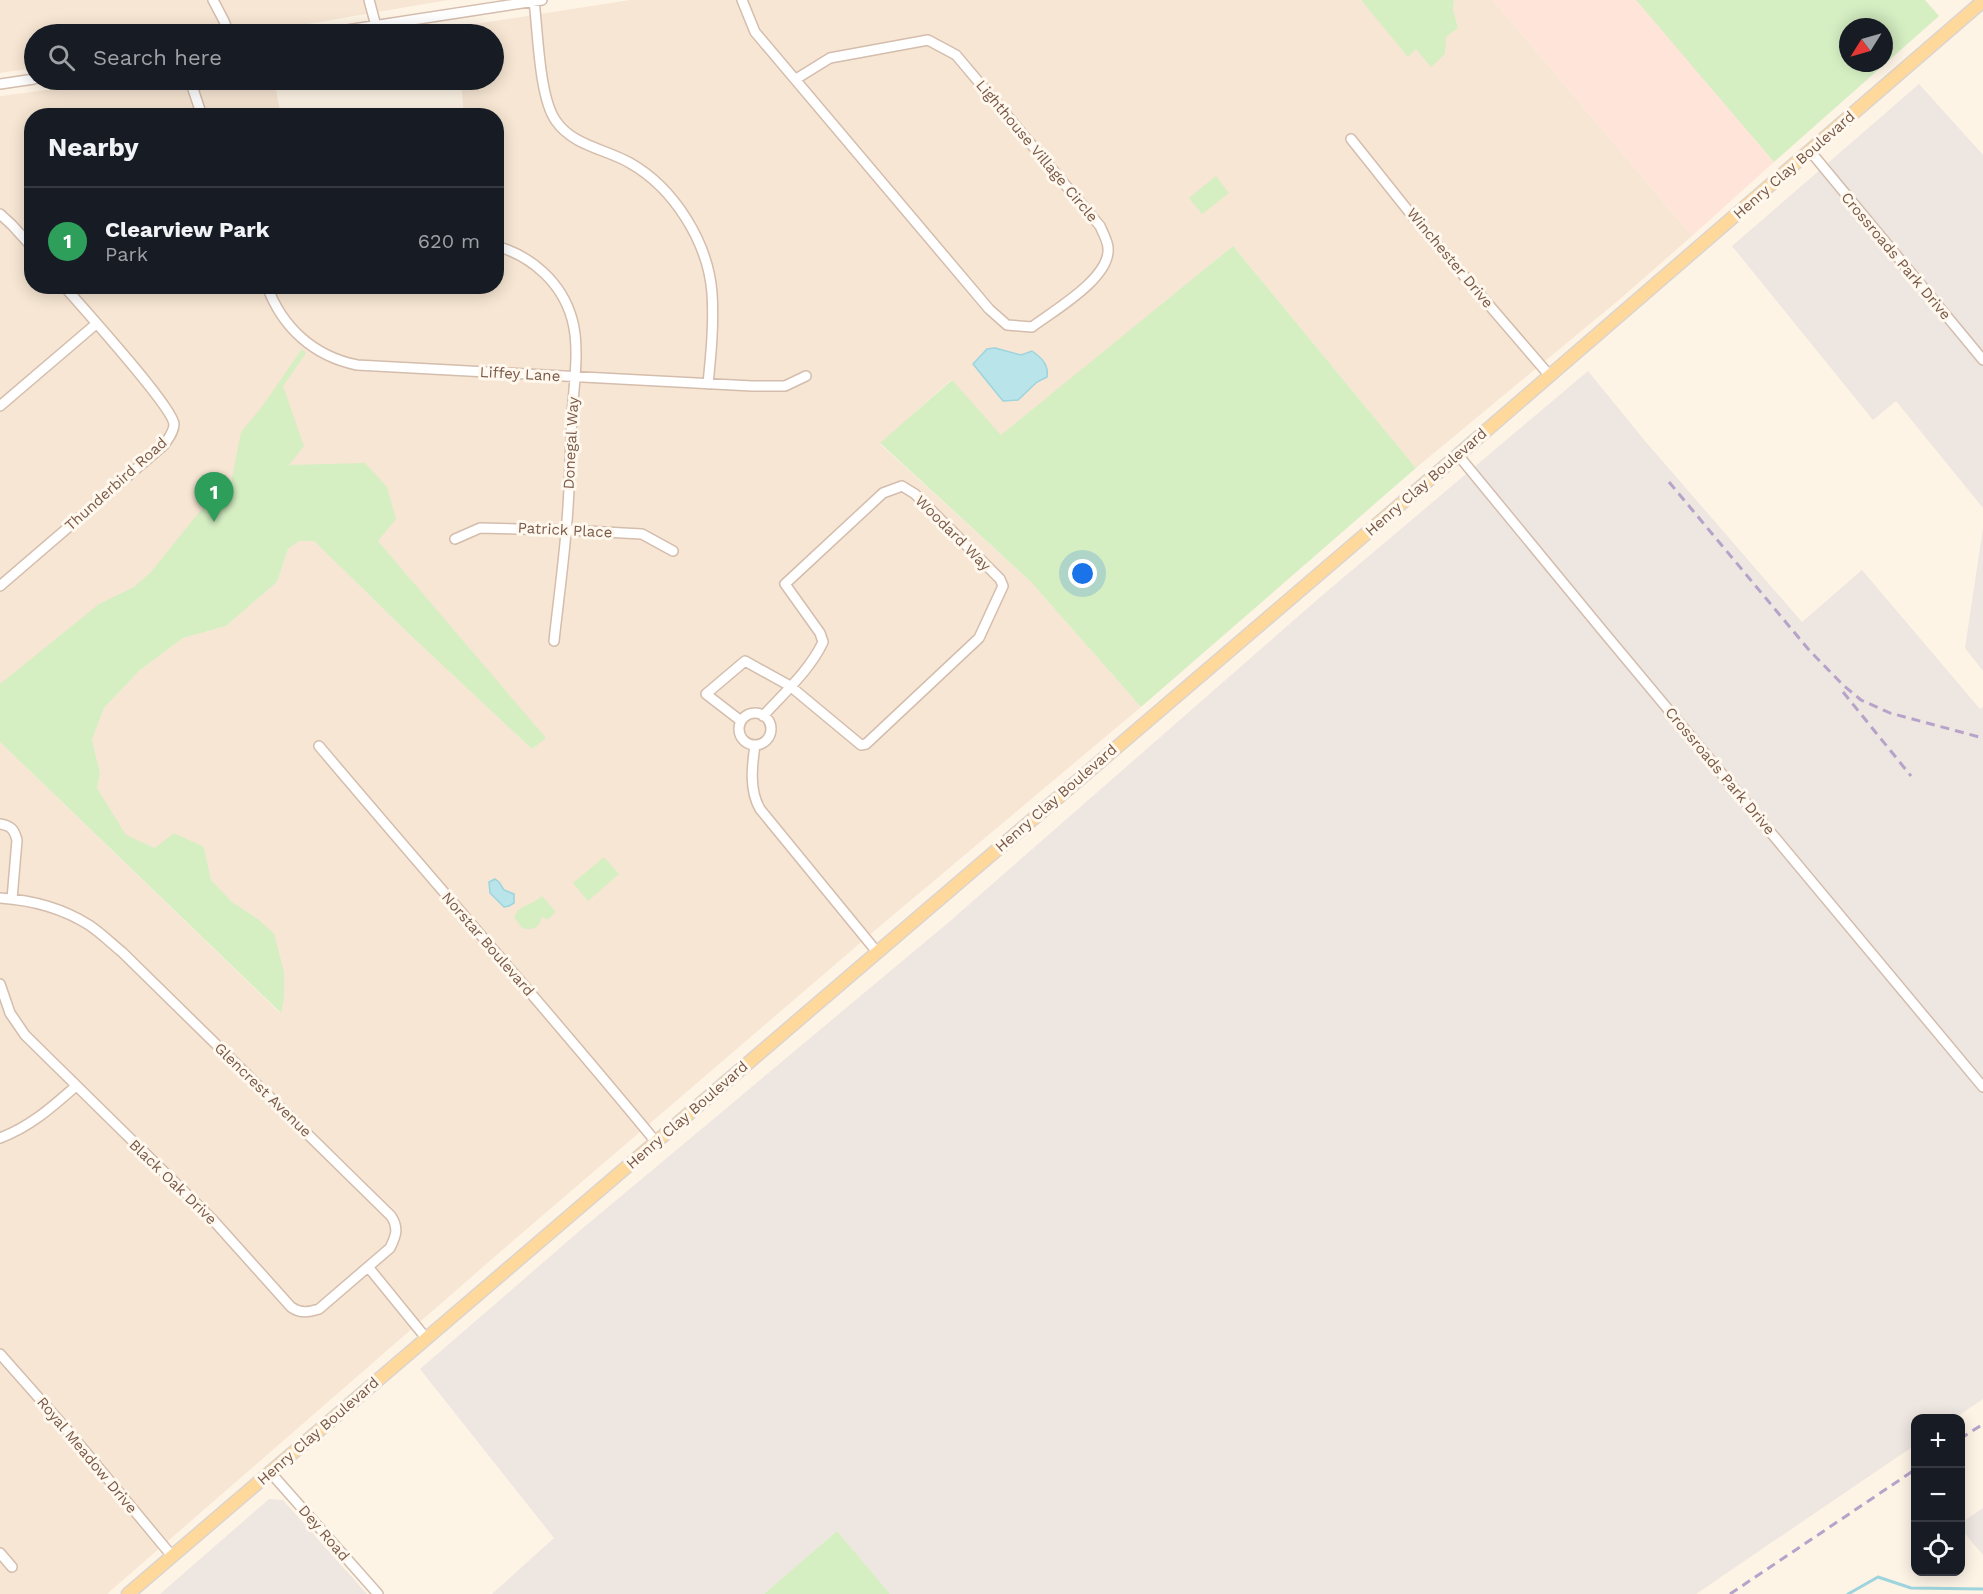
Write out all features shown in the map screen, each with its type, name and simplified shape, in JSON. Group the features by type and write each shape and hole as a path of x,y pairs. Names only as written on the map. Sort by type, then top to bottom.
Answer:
{"main road":[{"name":"Henry Clay Boulevard","path":"128,1594 1550,376 1983,1"}],"street":[{"path":"213,0 226,24"},
{"path":"369,0 375,24"},
{"name":"Lighthouse Village Circle","path":"742,0 755,32 989,309 1007,325 1032,327 1089,285 1105,263 1108,248 1100,226 956,55 928,40 830,58 796,79"},
{"path":"388,24 538,1 544,85 548,106 555,121 579,142 631,163 652,178 682,212 700,245 712,291 713,331 708,384"},
{"path":"0,84 24,80"},
{"path":"193,90 199,108"},
{"name":"Winchester Drive","path":"1351,139 1410,213 1550,376"},
{"name":"Crossroads Park Drive","path":"1810,151 1983,360"},
{"path":"0,214 24,238"},
{"name":"Donegal Way","path":"504,249 536,265 550,278 572,318 574,331 567,530 555,641"},
{"name":"Thunderbird Road","path":"0,586 164,445 172,433 174,424 170,414 153,390 71,294"},
{"name":"Liffey Lane","path":"270,294 274,306 286,324 300,338 325,354 346,363 708,384 785,386 806,376"},
{"path":"0,406 96,324"},
{"name":"Crossroads Park Drive","path":"1458,454 1609,639 1983,1087"},
{"name":"Woodard Way","path":"755,745 741,737 739,727 741,722 706,694 746,661 790,686 861,745 866,744 979,638 1003,586 1000,579 915,494 902,486 883,493 785,585 820,633 823,642 816,656 790,686 763,716"},
{"name":"Patrick Place","path":"455,539 480,528 642,534 673,551"},
{"path":"741,722 744,717 753,713 763,716 769,723 769,736 763,742 755,745 752,769 753,790 757,805 877,952"},
{"name":"Norstar Boulevard","path":"320,746 429,877 540,1002 656,1142"},
{"path":"0,824 9,826 15,831 17,840 12,899"},
{"name":"Glencrest Avenue","path":"0,899 36,902 63,912 90,926 114,946 391,1216 396,1224 396,1237 390,1248 369,1268"},
{"name":"Black Oak Drive","path":"0,984 10,1013 25,1035 213,1220 291,1307 297,1311 309,1312 320,1309 369,1268"},
{"path":"0,1138 23,1128 45,1113 76,1086"},
{"path":"369,1268 426,1338"},
{"name":"Royal Meadow Drive","path":"0,1354 69,1432 172,1556"},
{"name":"Dey Road","path":"270,1472 378,1594"},
{"path":"0,1553 12,1567"}],"shaded area":[{"path":"0,0 448,0 308,24 24,24 24,69 0,73"},
{"path":"630,0 1361,0 1408,56 1416,49 1446,37 1458,28 1453,9 1454,0 1493,0 1692,236 1620,299 1416,468 1233,246 1001,436 951,380 880,444 1031,582 1141,707 873,932 107,1594 0,1594 0,742 280,1013 284,998 258,919 232,902 211,880 204,847 155,848 126,836 97,788 100,773 92,740 104,708 140,670 183,638 226,626 277,582 288,549 299,541 314,541 532,749 545,738 378,541 387,487 0,717 0,96 47,90 276,90 279,108 24,108 24,294 504,294 504,108 463,108 462,90 504,90 504,24 475,24"},
{"path":"1493,0 1637,0 1774,162 1692,236"},
{"path":"1919,84 1983,155 1983,508 1896,401 1873,420 1732,246"},
{"path":"1588,371 1645,441 1802,622 1862,570 1980,709 1983,707 1983,1399 1961,1414 1911,1414 1911,1448 1696,1594 890,1594 837,1531 764,1594 492,1594 554,1538 420,1369 583,1228 949,922 1318,599"},
{"path":"1983,528 1983,671 1965,648"},
{"path":"269,1499 283,1500 367,1594 160,1594"},
{"path":"1983,1508 1983,1555 1965,1534 1965,1520"}],"green space":[{"path":"1361,0 1454,0 1453,9 1458,28 1446,37 1445,54 1431,67 1416,49 1408,57"},
{"path":"1636,0 1925,0 1939,16 1893,57 1893,18 1839,18 1839,72 1876,72 1774,162"},
{"path":"1216,176 1229,193 1202,214 1189,198"},
{"path":"1233,246 1416,468 1141,707 1031,582 880,443 952,380 1001,435"},
{"path":"302,349 306,353 283,386 304,446 289,465 365,463 387,487 396,519 378,541 546,738 532,749 314,541 299,541 288,549 277,582 226,626 183,638 140,670 104,708 92,740 100,773 97,788 126,835 155,848 174,833 204,847 211,880 232,902 258,919 274,934 284,972 284,998 281,1013 0,742 0,684 99,604 134,587 151,572 205,505 228,499 241,432 261,408"},
{"path":"604,857 619,874 588,901 573,883"},
{"path":"542,896 556,912 547,920 542,916 535,928 522,928 514,917 516,913"},
{"path":"837,1531 890,1594 764,1594"}],"water":[{"path":"995,348 1021,355 1032,351 1044,362 1047,377 1037,382 1018,400 1003,401 973,364 987,349"},
{"path":"495,879 504,890 514,894 514,903 504,907 490,893 489,882"}],"waterway":[{"path":"1848,1594 1878,1577 1911,1588 1983,1589"}],"railway":[{"path":"1669,482 1809,650 1861,700 1890,713 1983,738"},
{"path":"1843,692 1911,776"},
{"path":"1965,1436 1983,1424"},
{"path":"1730,1594 1911,1472"}],"place":[{"name":"Clearview Park","path":"214,522"}]}
